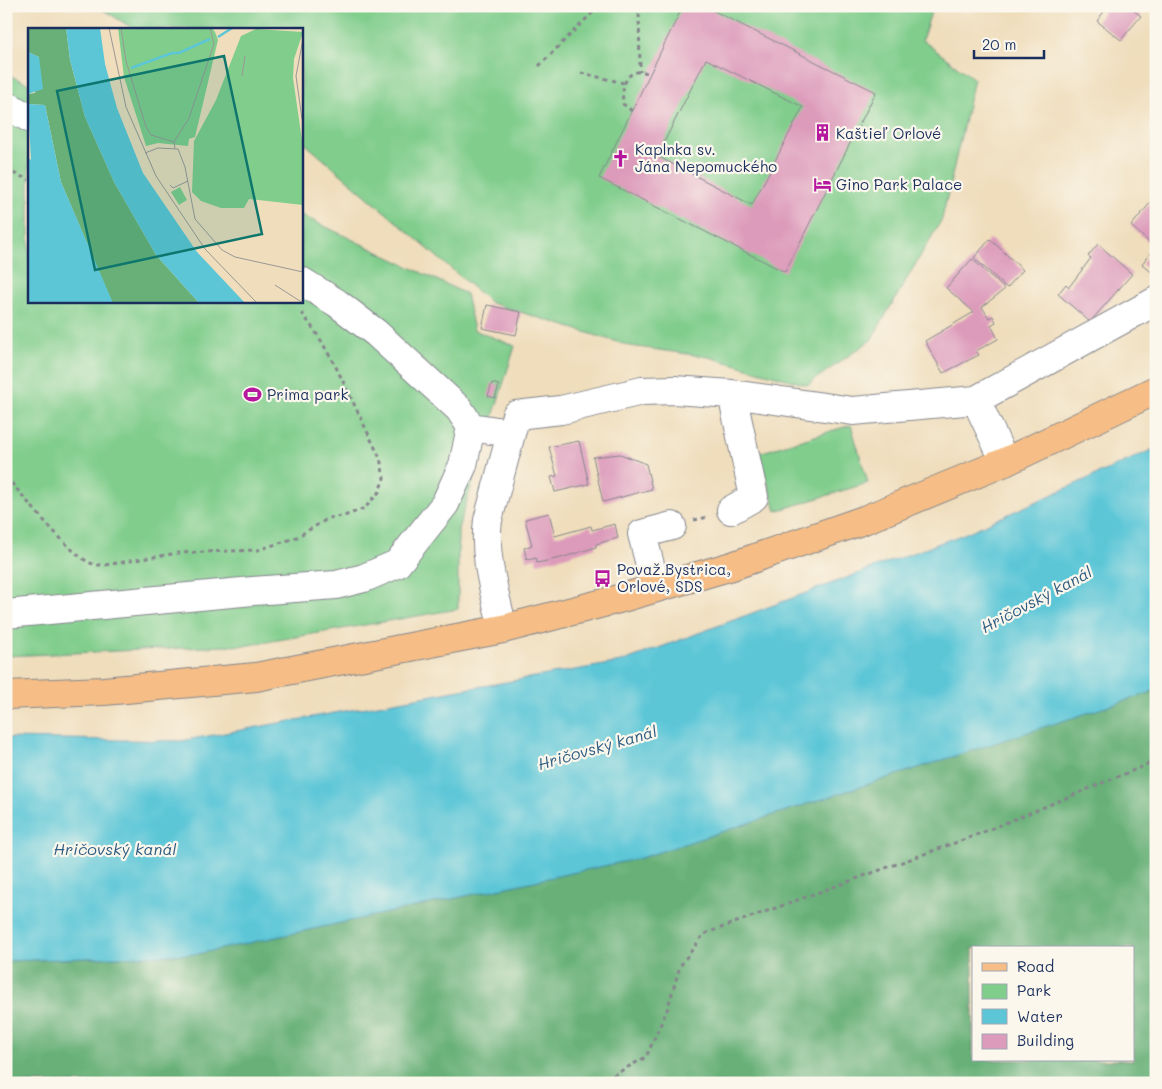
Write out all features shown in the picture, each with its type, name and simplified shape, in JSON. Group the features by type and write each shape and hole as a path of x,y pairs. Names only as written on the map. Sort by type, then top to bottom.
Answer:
{"main road":[{"path":"6,695 104,691 256,676 503,629 732,566 864,520 1005,462 1156,390"}],"street":[{"path":"6,105 28,117"},
{"path":"302,282 337,303 376,333 458,409 471,427 510,433"},
{"path":"503,629 486,556 485,536 516,415 561,410 642,391 674,390 732,394 853,411 976,400 1156,301"},
{"path":"731,510 754,497 732,394"},
{"path":"976,400 1005,462"},
{"path":"6,614 253,590 336,585 364,578 397,564 445,504 464,464 471,427"},
{"path":"656,588 642,534 672,526"}],"path":[{"path":"538,66 599,6"},
{"path":"639,6 640,72"},
{"path":"632,111 623,104 624,83 629,76 640,72 650,74"},
{"path":"582,73 624,83"},
{"path":"6,170 28,180"},
{"path":"6,477 69,547 84,560 94,564 105,565 178,553 258,550 295,538 329,518 347,515 365,508 380,492 384,478 380,458 324,344 300,310"},
{"path":"672,526 731,510"},
{"path":"599,1083 646,1057 667,1010 680,966 704,934 971,837 1156,761"}],"green space":[{"path":"97,6 933,6 922,40 974,79 942,219 871,340 807,385 709,357 630,346 491,303 302,141 302,28 132,28"},
{"name":"Prima park","path":"6,74 28,84 28,302 302,302 302,215 466,294 474,330 515,346 458,529 458,609 249,645 6,656"},
{"path":"851,425 868,483 776,511 759,453"},
{"path":"1156,689 1156,1081 1146,1083 6,1083 6,961 198,954 1149,693"}],"water":[{"name":"Hričovský kanál","path":"1156,448 1156,689 1149,693 641,858 198,954 6,961 6,738 181,741 621,662 964,534"}],"building":[{"name":"Kaštieľ Orlové","path":"683,6 704,6 876,92 785,272 599,178","holes":["706,59 803,107 752,205 657,156"]},
{"path":"1108,6 1128,6 1141,16 1121,40 1097,21"},
{"path":"1156,196 1156,246 1154,247 1131,226"},
{"path":"990,239 1023,270 1007,288 974,258"},
{"path":"1098,244 1132,274 1090,322 1058,294 1066,284 1069,287 1091,258 1088,256"},
{"path":"1150,253 1156,258 1156,276 1142,264"},
{"path":"972,259 1005,289 982,307 989,318 993,316 996,322 991,325 998,339 976,351 979,355 943,373 925,341 974,312 946,288"},
{"path":"487,305 521,312 516,335 482,328"},
{"path":"492,383 499,385 495,398 488,396"},
{"path":"579,441 589,484 555,492 551,477 557,476 549,447"},
{"path":"620,454 646,464 652,489 603,502 593,457"},
{"path":"549,513 555,536 591,526 592,530 615,524 618,538 596,544 596,547 561,558 537,563 536,558 527,560 524,548 532,545 525,519"}],"place":[{"name":"Kaštieľ Orlové","path":"822,133"},
{"name":"Kaplnka sv. Jána Nepomuckého","path":"621,158"},
{"name":"Gino Park Palace","path":"822,184"},
{"name":"Prima park","path":"253,394"},
{"name":"Považ.Bystrica, Orlové, SDS","path":"603,578"}]}
